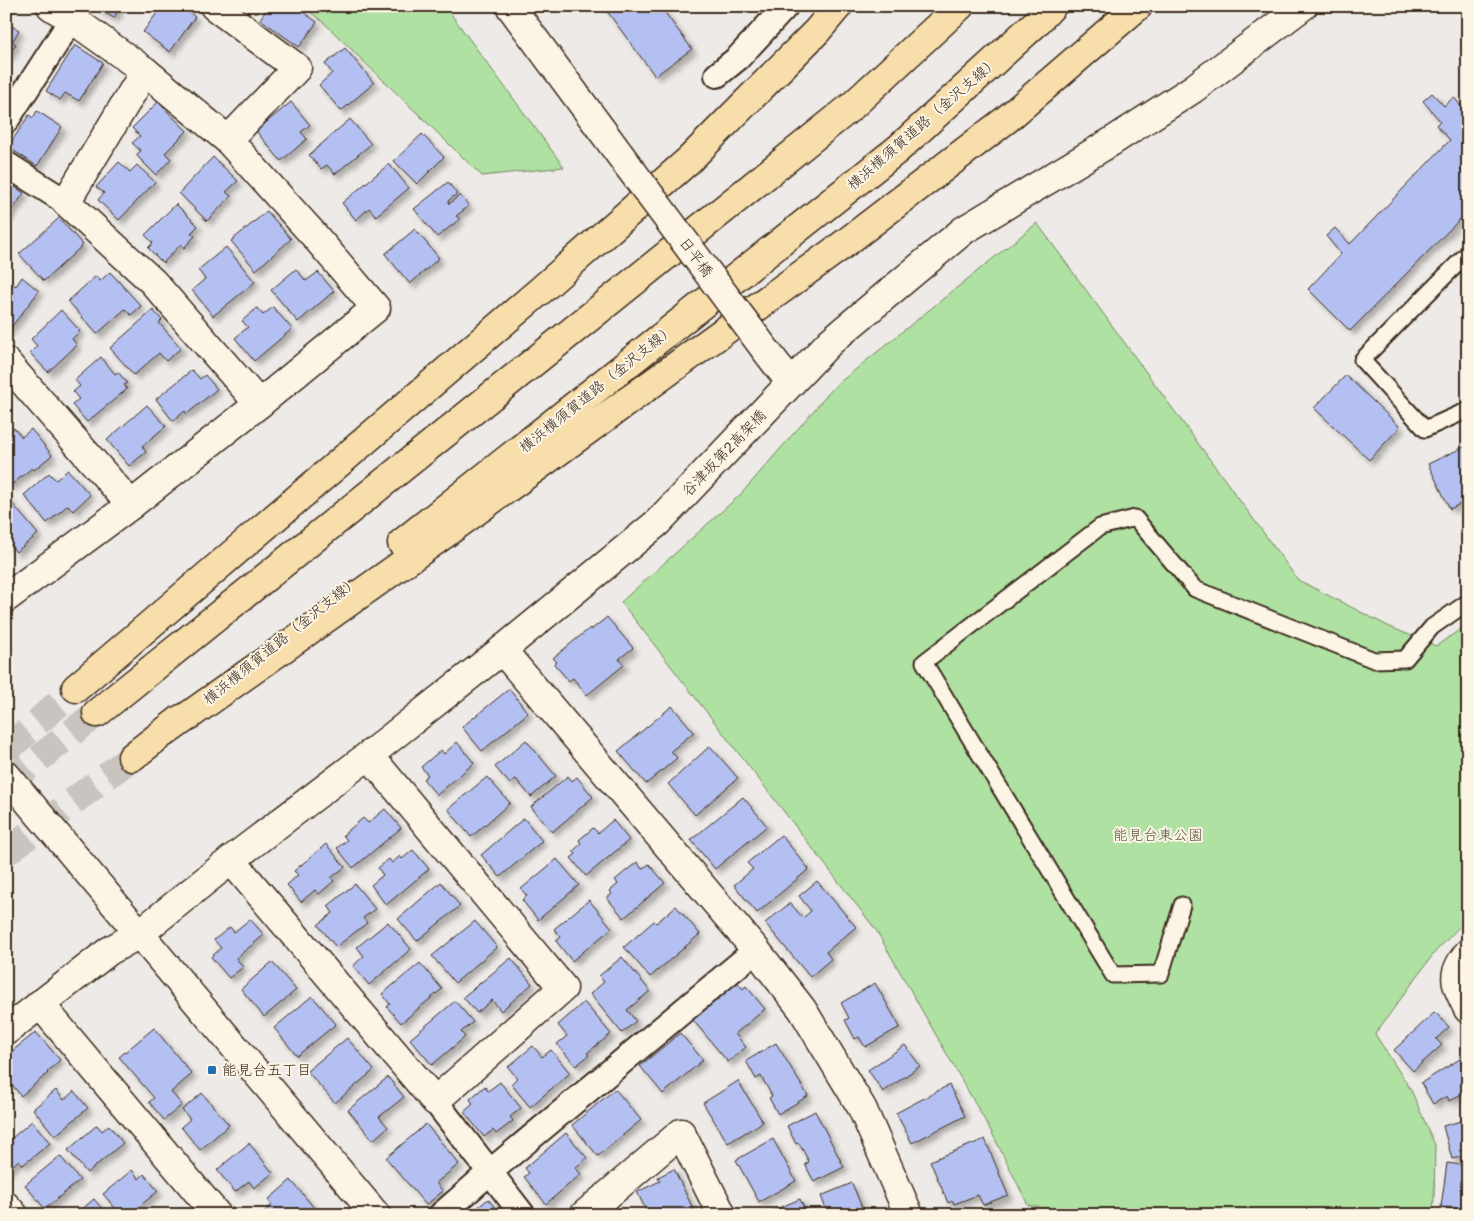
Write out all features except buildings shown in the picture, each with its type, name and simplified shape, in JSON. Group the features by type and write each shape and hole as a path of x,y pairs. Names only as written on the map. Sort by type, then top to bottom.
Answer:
{"highway":[{"path":"76,688 541,290 689,160 817,31 838,6"},
{"path":"97,713 851,107 960,6"},
{"name":"横浜横須賀道路（金沢支線）","path":"132,757 898,149 1036,23 1052,6"},
{"path":"167,731 439,538 844,244 1007,119 1138,6"}],"street":[{"path":"214,6 297,68 228,140"},
{"name":"日平橋","path":"510,6 791,383"},
{"path":"717,75 738,58 786,6"},
{"name":"谷津坂第2高架橋","path":"6,1031 109,951 139,934 231,860 369,755 502,650 657,523 831,341 964,230 1111,142 1193,89 1303,6"},
{"path":"6,121 62,12 145,71 228,140 313,234 376,308 259,404 131,504 7,595"},
{"path":"66,202 145,71"},
{"path":"6,164 66,202 153,282 259,404"},
{"path":"6,362 131,504"},
{"path":"502,650 756,950 802,1010 862,1108 909,1215"},
{"path":"369,755 563,988 435,1101"},
{"path":"6,775 376,1215"},
{"path":"231,860 435,1101 491,1171 523,1215"},
{"path":"441,1215 756,950"},
{"path":"1468,953 1458,964 1456,983 1468,1009"},
{"path":"40,1004 217,1215"},
{"path":"584,1215 681,1133 722,1215"},
{"path":"6,1206 14,1215"}],"lane":[{"path":"1468,253 1362,360 1425,429 1468,410"},
{"path":"1182,905 1161,974 1113,975 924,662 1100,527 1135,518 1194,588 1374,660 1405,659 1432,627 1468,602"}],"green space":[{"path":"302,6 445,6 564,167 482,176 323,22"},
{"name":"能見台東公園","path":"1037,223 1298,580 1390,627 1436,646 1468,624 1468,918 1435,952 1375,1034 1411,1090 1435,1145 1432,1215 1086,1215 1028,1205 992,1133 876,930 621,602 741,494 835,386"}],"tunnel":[{"path":"6,750 76,688"},
{"path":"6,784 97,713"},
{"path":"6,852 132,757"}],"place":[{"name":"能見台五丁目","path":"212,1070"}]}
